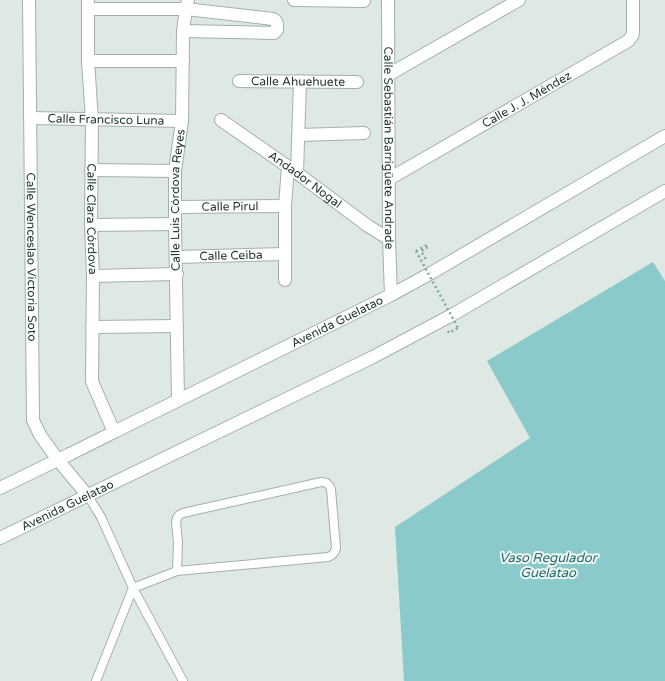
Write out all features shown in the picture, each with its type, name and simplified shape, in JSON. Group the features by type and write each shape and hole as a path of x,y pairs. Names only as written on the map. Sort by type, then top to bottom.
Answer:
{"street":[{"name":"Calle Wenceslao Victoria Soto","path":"29,0 34,420 40,435 58,460 88,496"},
{"path":"294,0 364,0"},
{"name":"Calle Sebastián Barrigüete Andrade","path":"388,0 389,239 391,295"},
{"path":"388,75 519,0"},
{"name":"Calle J. J. Méndez","path":"389,179 628,41 633,33 633,0"},
{"path":"88,5 187,5 273,20 277,22 277,30 276,32 272,33 184,31"},
{"name":"Calle Clara Córdova","path":"88,5 88,61 92,120 92,382 114,432"},
{"name":"Calle Luis Córdova Reyes","path":"178,400 175,171 182,121 184,31 187,5"},
{"path":"88,61 183,61"},
{"name":"Calle Ahuehuete","path":"239,81 357,82"},
{"path":"285,280 285,206 299,135 300,81"},
{"name":"Calle Francisco Luna","path":"30,118 182,121"},
{"name":"Andador Nogal","path":"221,120 293,170 368,226 389,239"},
{"path":"299,135 364,133"},
{"name":"Avenida Guelatao","path":"0,488 391,295 665,136"},
{"path":"91,170 175,171"},
{"name":"Avenida Guelatao","path":"0,538 373,358 452,315 665,191"},
{"name":"Calle Pirul","path":"176,207 285,206"},
{"path":"91,225 175,224"},
{"name":"Calle Ceiba","path":"176,257 285,254"},
{"path":"93,276 177,274"},
{"path":"92,327 177,326"}],"lane":[{"path":"96,681 133,588 177,571 328,557 332,555 336,548 331,490 329,485 325,482 321,482 179,515 176,522 178,542 177,571"},
{"path":"88,496 101,517 133,588 183,681"}],"path":[{"path":"421,251 428,247 427,245 416,251 458,328 449,333"}],"water":[{"name":"Vaso Regulador Guelatao","path":"653,262 665,281 665,681 404,681 395,527 530,438 487,361"}]}
